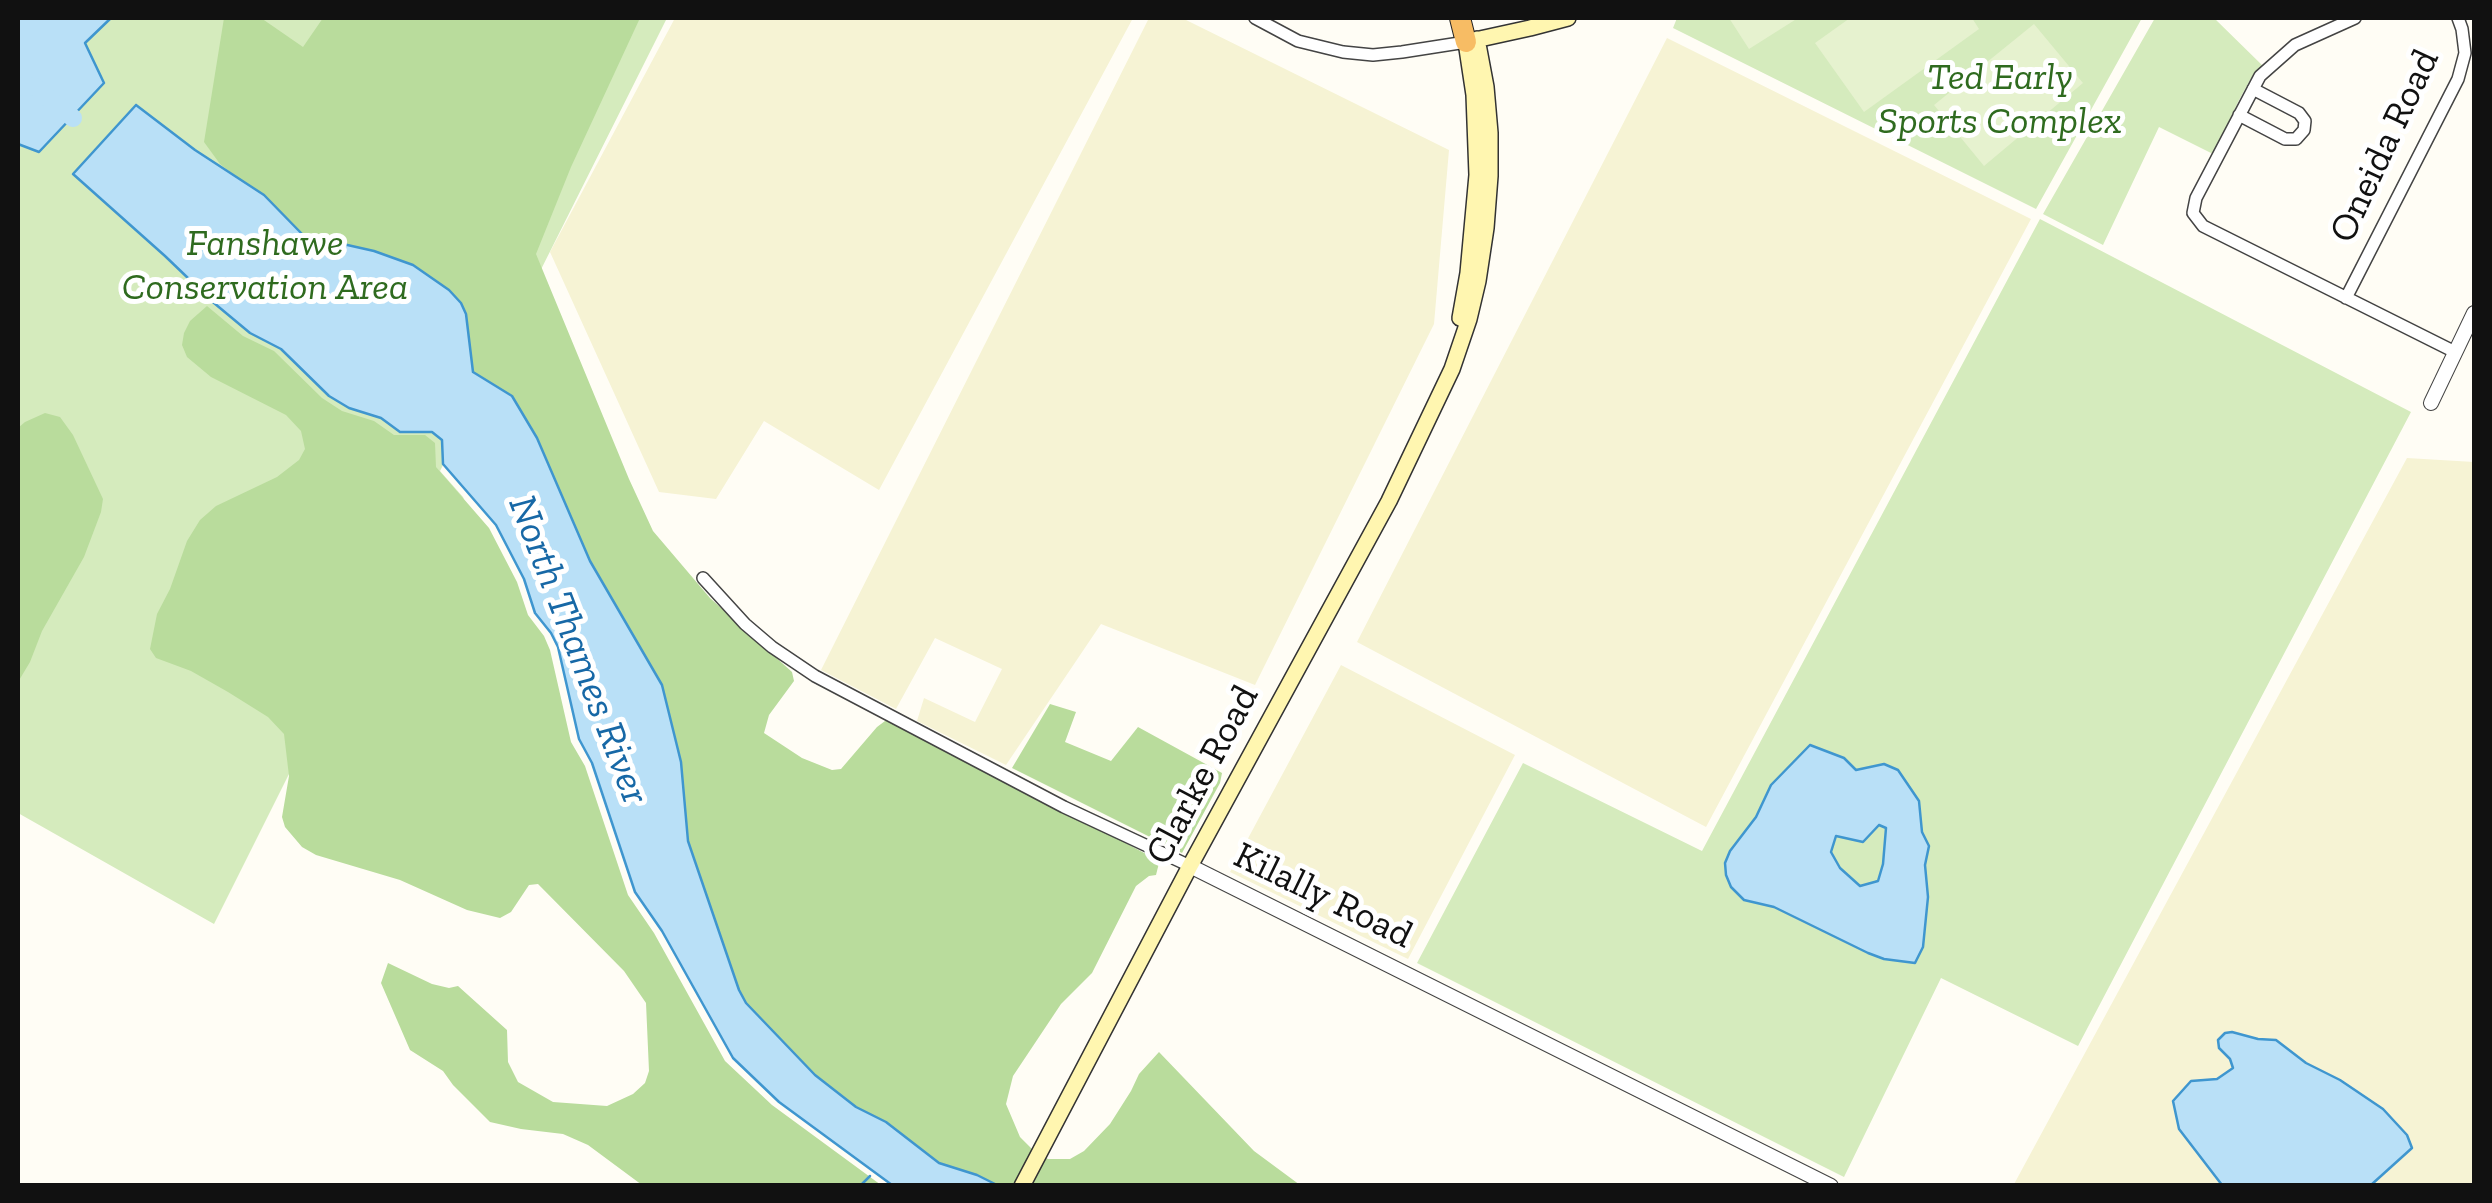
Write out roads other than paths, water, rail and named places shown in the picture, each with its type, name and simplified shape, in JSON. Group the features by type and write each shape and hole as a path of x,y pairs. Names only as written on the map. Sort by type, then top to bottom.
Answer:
{"highway":[{"path":"1460,18 1472,41"},
{"path":"1472,18 1472,41"}],"main road":[{"path":"1472,41 1568,18"},
{"name":"Clarke Road","path":"1022,1186 1389,500 1438,394 1460,317 1474,224 1478,175 1472,41"}],"street":[{"path":"1255,18 1298,41 1343,52 1373,55 1472,41"},
{"path":"2355,18 2295,45 2260,76 2196,198 2193,213 2203,226 2455,352"},
{"name":"Oneida Road","path":"2346,298 2458,79 2465,54 2458,18"},
{"path":"2239,116 2285,139 2296,138 2304,130 2305,121 2299,112 2254,89"},
{"path":"2431,402 2474,314"},
{"name":"Kilally Road","path":"702,578 745,624 815,676 1064,807 1831,1186"}],"water":[{"path":"18,18 111,18 85,43 104,83 39,152 18,144"},
{"name":"North Thames River","path":"136,105 264,195 303,235 374,251 413,265 461,303 466,314 473,372 512,396 537,438 590,561 662,685 681,762 688,841 746,1003 815,1075 856,1107 886,1122 939,1163 997,1185 892,1185 779,1102 733,1058 662,931 635,892 592,763 579,739 558,647 535,613 524,579 496,525 443,464 442,440 432,432 400,432 381,418 349,408 329,396 281,349 250,333 214,303 73,174"},
{"path":"1810,745 1844,758 1856,770 1884,764 1898,770 1919,801 1922,832 1929,846 1923,947 1915,963 1868,953 1774,907 1744,900 1731,887 1725,863 1756,817 1771,785","holes":["1879,825 1886,828 1878,881 1860,886 1840,868 1831,852 1836,836 1863,842"]},
{"path":"2232,1032 2276,1040 2306,1063 2340,1080 2383,1109 2407,1135 2412,1148 2371,1185 2222,1185 2179,1129 2173,1101 2191,1081 2217,1079 2233,1068 2218,1040"}],"waterway":[{"name":"North Thames River","path":"18,86 35,87 73,118"},
{"path":"860,1186 870,1176"}],"park label":[{"name":"Ted Early Sports Complex","path":"2000,100"},
{"name":"Fanshawe Conservation Area","path":"265,266"}]}
